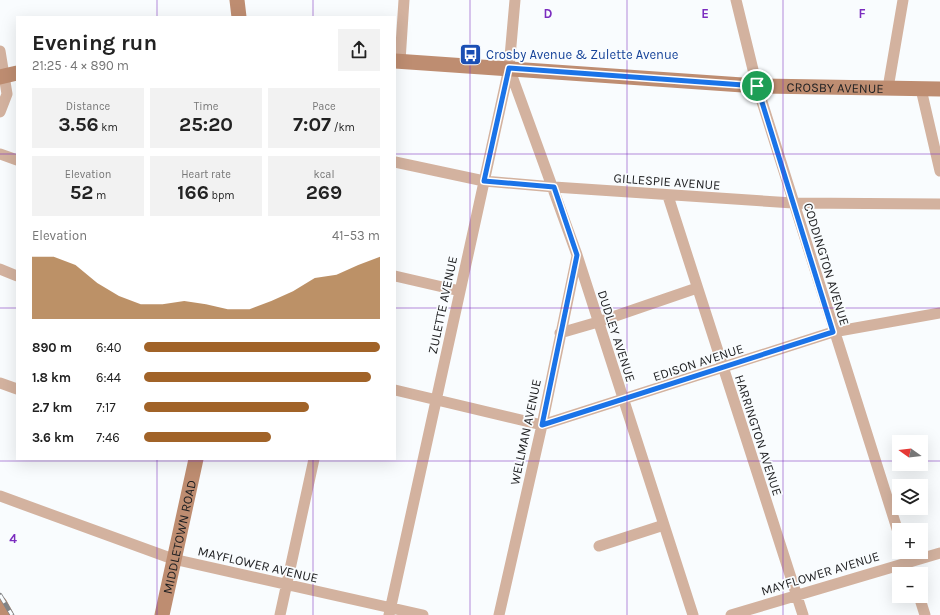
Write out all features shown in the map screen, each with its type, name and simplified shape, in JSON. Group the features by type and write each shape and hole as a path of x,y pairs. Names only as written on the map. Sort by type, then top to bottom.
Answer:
{"street":[{"path":"237,0 239,16"},
{"path":"398,61 404,0"},
{"name":"ZULETTE AVENUE","path":"390,612 509,68 515,0"},
{"name":"CODDINGTON AVENUE","path":"736,0 757,86 833,332 895,523"},
{"path":"888,88 903,0"},
{"path":"0,51 7,76 7,94 0,112"},
{"name":"CROSBY AVENUE","path":"398,61 757,86 940,89"},
{"name":"DUDLEY AVENUE","path":"509,68 554,187 577,255 693,615"},
{"path":"921,89 940,172"},
{"path":"0,154 16,160"},
{"name":"GILLESPIE AVENUE","path":"396,162 484,181 668,196 793,203 940,204"},
{"name":"HARRINGTON AVENUE","path":"668,196 803,615"},
{"name":"WELLMAN AVENUE","path":"499,615 542,425 577,255"},
{"path":"0,269 16,276"},
{"path":"396,276 460,291"},
{"path":"560,333 598,322 697,288"},
{"name":"EDISON AVENUE","path":"542,425 833,332 940,313"},
{"path":"0,383 16,389"},
{"path":"396,390 542,425"},
{"name":"MIDDLETOWN ROAD","path":"162,615 196,460"},
{"path":"280,615 314,460"},
{"name":"MAYFLOWER AVENUE","path":"0,496 173,559 287,585 390,612 423,615"},
{"path":"599,546 664,525"},
{"name":"MAYFLOWER AVENUE","path":"928,553 940,552"},
{"name":"MAYFLOWER AVENUE","path":"731,615 897,559"},
{"path":"921,603 925,615"},
{"path":"0,604 6,615"}],"railway":[{"path":"0,595 12,615"}],"place":[{"name":"Crosby Avenue & Zulette Avenue","path":"471,54"}],"route":[{"path":"509,68 757,86 833,332 542,425 577,255 554,187 484,181 509,68"}]}
